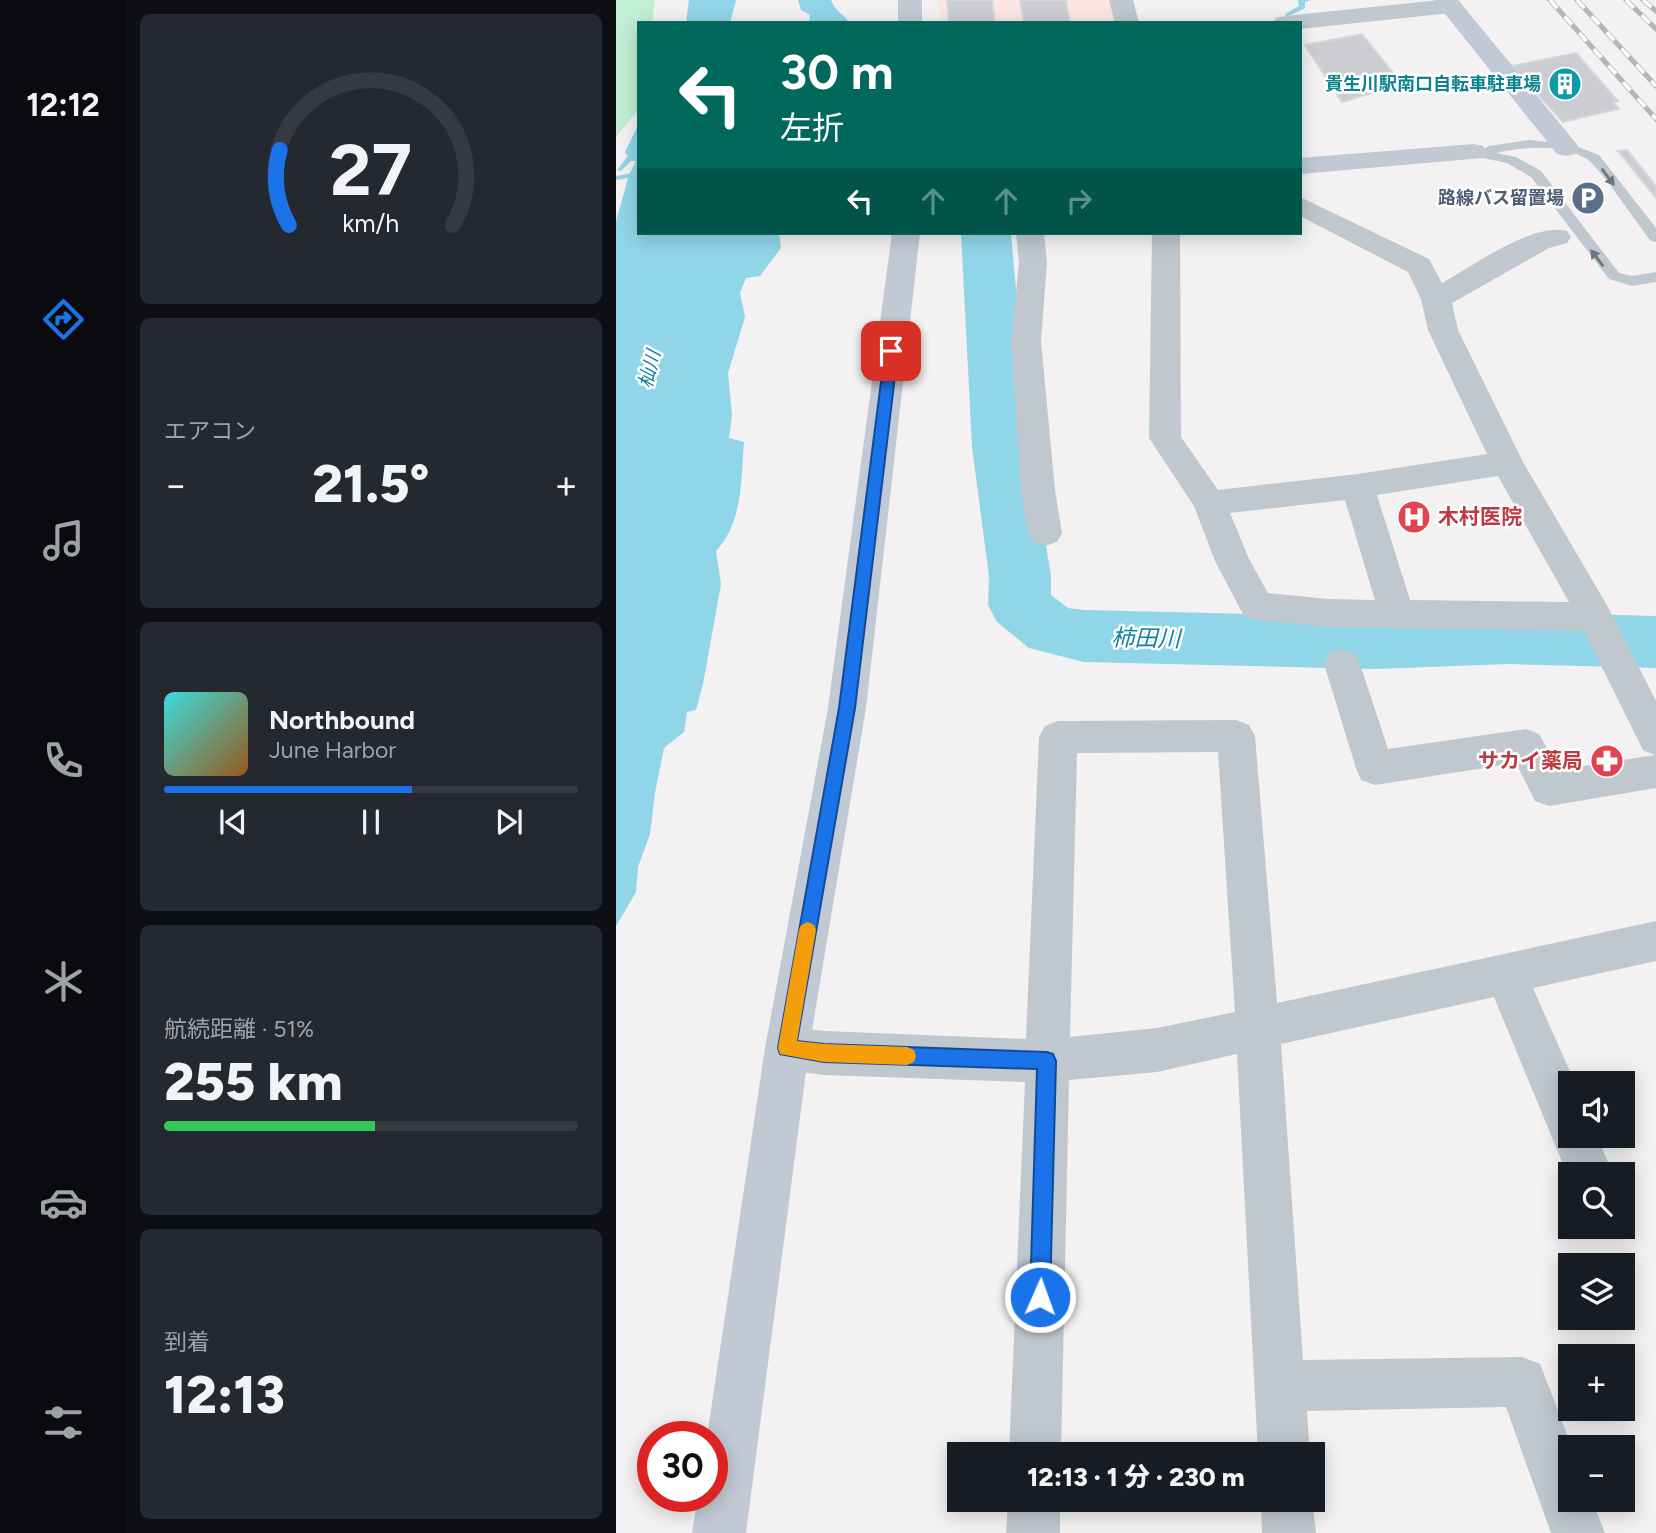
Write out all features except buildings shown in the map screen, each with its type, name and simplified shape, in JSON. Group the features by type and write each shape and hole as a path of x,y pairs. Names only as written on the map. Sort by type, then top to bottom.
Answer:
{"street":[{"path":"910,0 910,21"},
{"path":"1121,0 1126,21"},
{"path":"1300,21 1448,3 1566,148"},
{"path":"1302,166 1474,152"},
{"path":"1302,206 1419,266 1436,299 1443,330 1507,463 1604,635 1656,740"},
{"path":"719,1533 787,1048 847,708 906,235"},
{"path":"1030,235 1033,263 1026,341 1038,490 1045,533"},
{"path":"1166,235 1165,438 1209,503 1232,561 1257,606 1328,613 1396,612 1604,635"},
{"path":"1436,299 1540,241 1557,237"},
{"path":"1209,503 1358,486 1507,463"},
{"path":"1358,486 1396,612"},
{"path":"1342,664 1376,768 1526,745 1549,789 1656,771"},
{"path":"1035,1442 1058,737 1236,736 1258,1030 1283,1442"},
{"path":"787,1048 824,1053 1047,1061 1157,1050 1656,941"},
{"path":"1506,974 1558,1097"},
{"path":"1279,1386 1522,1382 1578,1533"},
{"path":"1032,1533 1033,1512"},
{"path":"1288,1512 1289,1533"}],"lane":[{"path":"1474,152 1545,144 1576,149 1594,158 1656,238"},
{"path":"1536,174 1541,158 1566,148"},
{"path":"1474,152 1511,160 1536,174 1614,276 1632,281 1655,278"}],"shaded area":[{"path":"938,0 1112,0 1117,21 941,21"}],"green space":[{"path":"616,0 655,0 652,21 637,21 637,111 616,137"}],"water":[{"path":"689,0 736,0 731,21 686,21"},
{"path":"798,0 831,0 848,21 809,21 810,15 801,10"},
{"name":"杣川","path":"637,127 637,235 779,235 781,248 760,276 746,278 740,293 745,317 728,373 732,415 729,438 744,442 741,485 736,514 725,540 716,551 721,584 703,684 696,710 687,712 684,732 664,748 650,834 638,867 636,892 616,926 616,221 629,175 636,161 631,161 621,171 617,170 628,156 625,152"}],"waterway":[{"path":"1287,15 1303,7 1301,1 1308,0"},
{"path":"616,178 637,174"},
{"name":"柿田川","path":"986,235 1001,447 1020,576 1019,605 1051,630 1084,636 1374,643 1509,638 1656,642"}],"railway":[{"path":"1550,0 1656,119"},
{"path":"1577,0 1656,86"},
{"path":"1626,0 1656,29"},
{"path":"1643,0 1656,11"}],"slow traffic":[{"path":"808,930 787,1048 824,1053 907,1056"}],"place":[{"name":"貴生川駅南口自転車駐車場","path":"1565,84"},
{"name":"路線バス留置場","path":"1588,198"},
{"name":"木村医院","path":"1414,517"},
{"name":"サカイ薬局","path":"1607,761"}],"route":[{"path":"891,351 847,708 787,1048 824,1053 1047,1061 1040,1297"}]}
